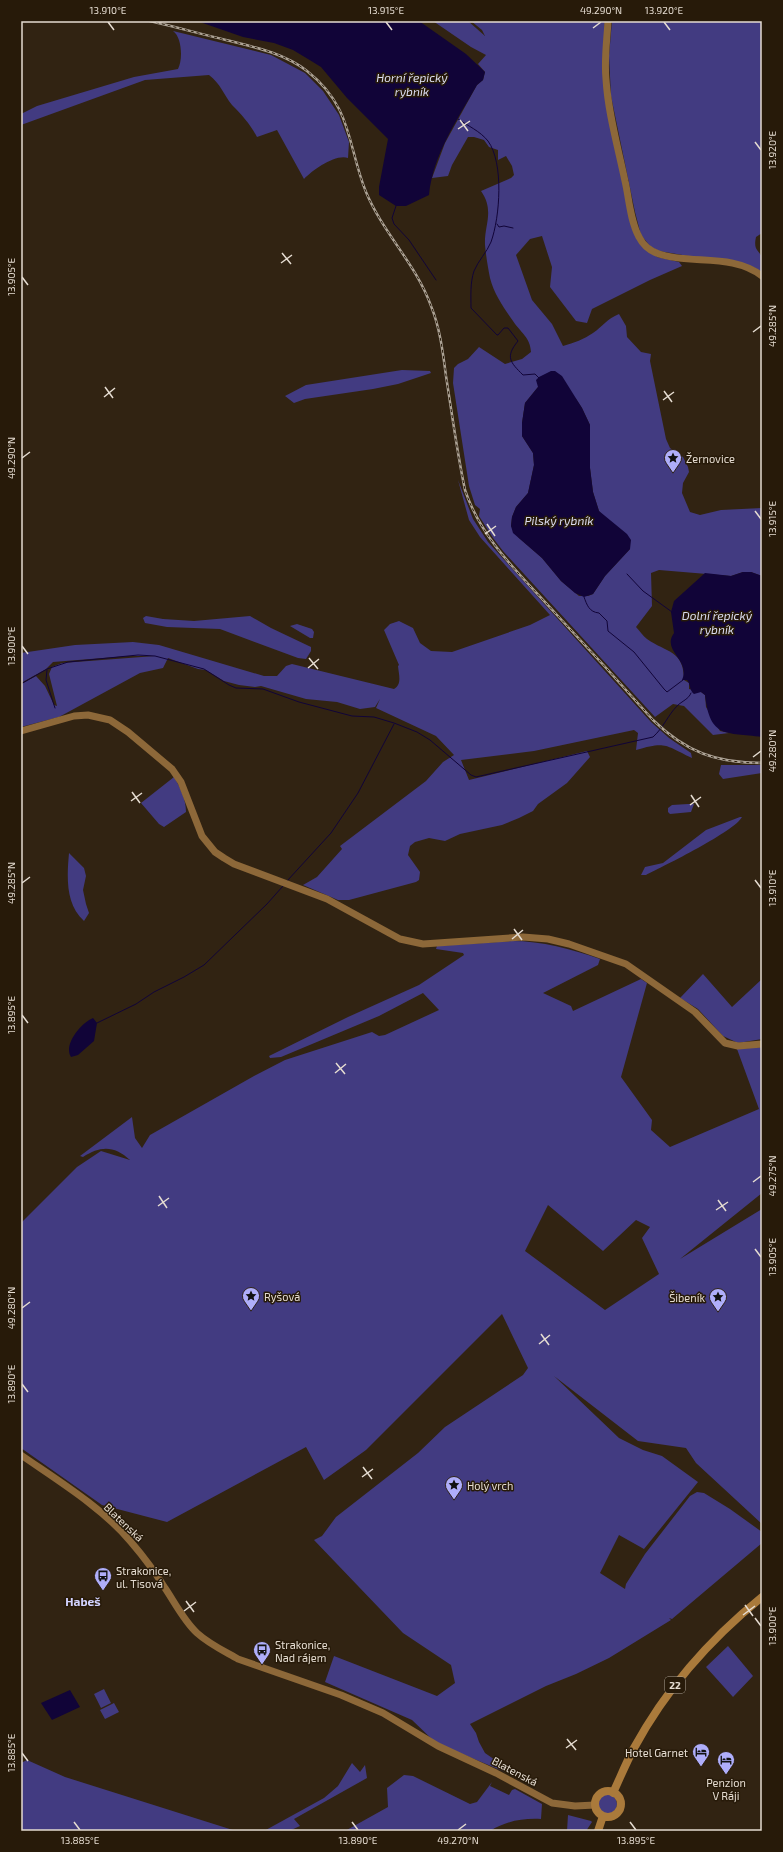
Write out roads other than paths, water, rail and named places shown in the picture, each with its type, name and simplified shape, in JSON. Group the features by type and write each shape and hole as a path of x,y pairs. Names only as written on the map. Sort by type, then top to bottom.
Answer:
{"main road":[{"name":"22","path":"613,1793 639,1740 672,1688 712,1642 762,1597"},
{"path":"606,1791 613,1793 619,1798 619,1810 614,1815 603,1816 598,1812 595,1805 596,1799 600,1794 606,1791"},
{"path":"598,1831 603,1816"}],"street":[{"path":"608,21 606,56 608,96 632,213 639,236 650,250 658,254 680,259 735,264 752,270 762,276"},
{"path":"21,731 74,716 88,715 110,720 120,726 172,769 181,782 202,836 215,852 234,864 328,899 400,939 423,944 523,937 539,938 569,944 602,954 626,964 695,1012 726,1042 738,1046 762,1044"},
{"name":"Blatenská","path":"21,1455 80,1497 116,1526 131,1541 162,1583 184,1618 196,1632 207,1641 238,1659 341,1695 384,1713 429,1741 496,1773 552,1803 575,1806 595,1805"}],"water":[{"name":"Horní řepický rybník","path":"197,21 419,21 466,54 485,72 483,80 477,85 447,138 435,166 429,195 406,206 396,206 379,195 379,187 388,139 347,98 321,67 293,50 274,43 243,37"},
{"name":"Pilský rybník","path":"551,371 555,371 562,376 582,408 590,425 590,468 593,492 599,511 627,534 631,540 630,549 605,576 593,594 584,597 575,593 561,581 542,558 513,533 511,526 512,517 516,507 528,493 534,465 533,453 522,436 525,403 538,387 536,380"},
{"name":"Dolní řepický rybník","path":"743,572 751,572 762,576 762,737 729,733 722,731 716,726 707,709 705,695 701,692 694,694 691,691 687,680 682,680 684,673 683,667 671,645 671,639 674,633 671,612 674,601 705,573 731,576"},
{"path":"93,1018 97,1023 94,1041 78,1055 71,1057 69,1047 74,1035 83,1025"},
{"path":"70,1690 80,1707 52,1720 41,1703"}],"waterway":[{"path":"458,119 478,131 488,141 493,151 496,163 499,190 497,219 491,242 474,271 471,285 471,308 497,335 504,328 508,328 518,341 511,351 510,355 512,363 523,375 535,374 539,378"},
{"path":"396,206 392,218 394,224 409,240 436,280"},
{"path":"497,224 499,227 504,226 513,228"},
{"path":"627,574 643,591 672,612"},
{"path":"584,597 591,610 599,613 607,621 608,631 634,652 667,692 683,680"},
{"path":"21,684 47,669 68,662 138,655 155,656 204,669 236,688 263,689 299,702 352,716 374,717 394,723 417,732 430,740 471,775 476,777 653,737 679,704 689,697 691,693"},
{"path":"47,670 46,680 55,708"},
{"path":"287,881 331,833 358,793 394,724"},
{"path":"97,1023 136,1004 154,992 204,965 267,904 283,886"}],"railway":[{"path":"150,21 247,45 279,55 307,71 333,98 347,127 360,175 373,207 417,276 434,314 441,341 465,490 481,525 516,571 653,720 665,731 690,748 703,754 730,761 762,763"}],"place":[{"name":"Žernovice","path":"673,473"},
{"name":"Ryšová","path":"251,1311"},
{"name":"Šibeník","path":"718,1312"},
{"name":"Holý vrch","path":"454,1500"},
{"name":"Strakonice, ul. Tisová","path":"103,1591"},
{"name":"Strakonice, Nad rájem","path":"262,1665"},
{"name":"Hotel Garnet","path":"701,1767"},
{"name":"Penzion V Ráji","path":"726,1775"}],"district":[{"name":"Habeš","path":"83,1601"}]}
